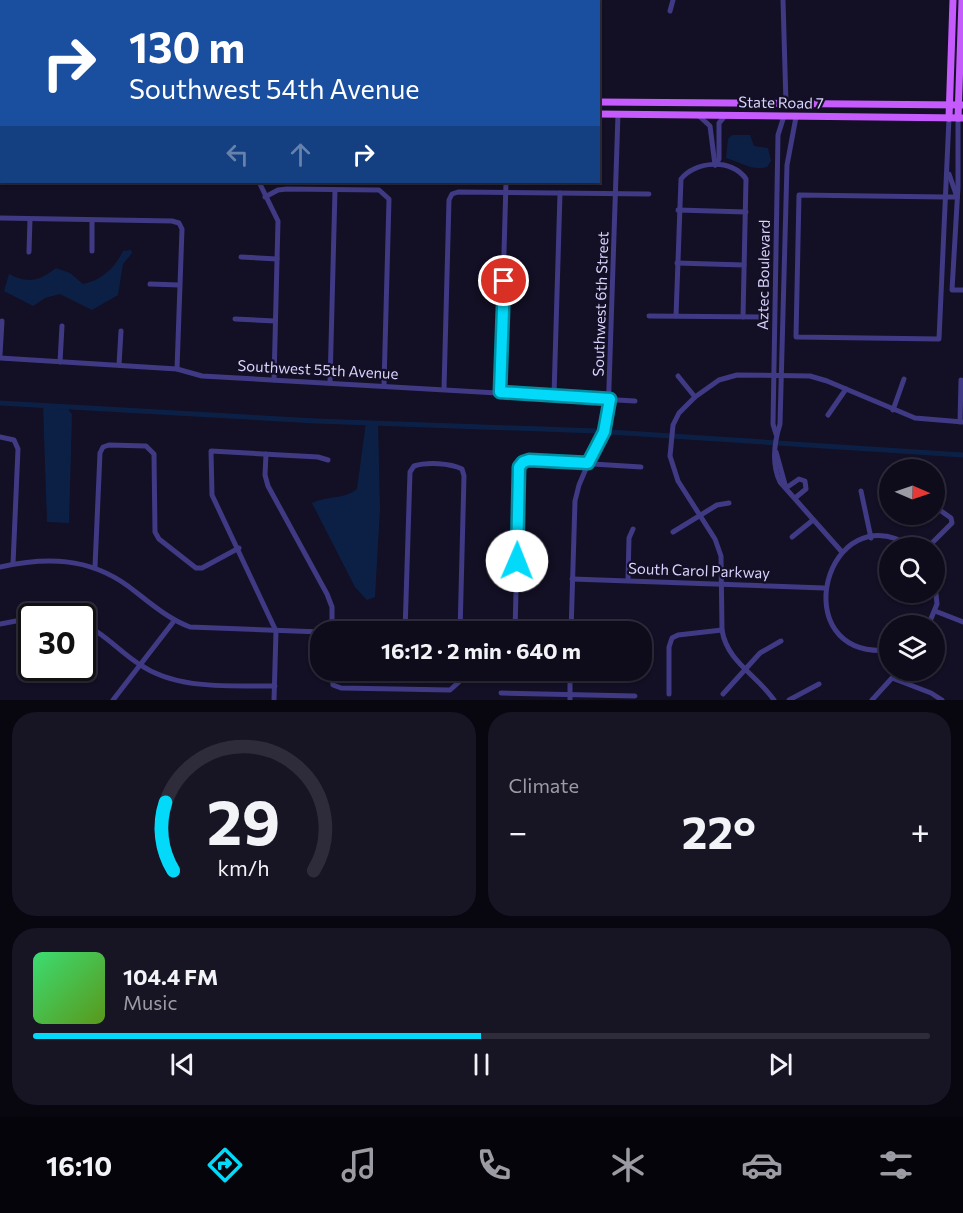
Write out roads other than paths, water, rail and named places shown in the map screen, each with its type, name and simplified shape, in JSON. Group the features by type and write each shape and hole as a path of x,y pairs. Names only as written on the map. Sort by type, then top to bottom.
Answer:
{"main road":[{"path":"949,118 954,0"},
{"path":"961,118 962,0"},
{"name":"State Road 7","path":"600,102 961,105"},
{"path":"618,114 624,107 639,103"},
{"path":"765,116 777,112 786,104"},
{"path":"784,116 793,109 809,104"},
{"name":"State Road 7","path":"600,114 961,118"}],"street":[{"path":"670,11 673,0"},
{"path":"783,0 786,104"},
{"name":"Southwest 6th Street","path":"571,621 575,501 588,463 604,432 610,399 618,114"},
{"path":"698,115 710,126 712,157 715,165"},
{"path":"715,165 718,159 718,123 725,116"},
{"name":"Aztec Boulevard","path":"778,375 775,337 778,135 784,116"},
{"name":"Aztec Boulevard","path":"796,117 787,165 782,337 773,424 776,436 775,468 786,488 842,552"},
{"path":"949,118 944,197 939,339 796,338 799,195 944,197 957,197"},
{"path":"961,118 961,176 957,197 952,290 963,290"},
{"path":"947,164 957,197"},
{"path":"676,316 678,210 681,179 685,174 706,165 715,165 736,169 746,179 743,317"},
{"path":"949,175 961,176"},
{"path":"259,183 278,221 274,380"},
{"path":"500,392 506,183"},
{"path":"265,197 278,190 379,190 386,194 389,199 384,385"},
{"path":"330,383 336,190"},
{"path":"444,389 449,200 452,194 506,192 649,194"},
{"path":"554,395 560,193"},
{"path":"678,210 746,212"},
{"path":"0,218 172,221 178,223 182,229 177,369"},
{"path":"29,252 30,219"},
{"path":"92,220 92,251"},
{"path":"241,257 278,259"},
{"path":"677,263 744,265"},
{"path":"150,284 179,285"},
{"path":"649,316 767,317"},
{"path":"235,319 275,321"},
{"path":"0,356 2,321"},
{"path":"60,362 62,326"},
{"path":"119,365 121,331"},
{"path":"775,337 782,337"},
{"name":"Southwest 55th Avenue","path":"0,356 177,369 202,376 635,401"},
{"path":"774,700 728,651 722,630 723,585 719,548 675,473 669,441 679,413 695,396 728,376 778,375 819,378 915,418 962,422 961,380"},
{"path":"678,376 695,396"},
{"path":"893,410 904,379"},
{"path":"828,415 846,389"},
{"path":"0,438 14,440 18,449 13,564"},
{"path":"95,567 100,453 103,447 146,446 151,450 154,454 153,523 159,539 196,568 202,568 239,548"},
{"path":"274,700 276,631 239,548 212,495 211,451 328,460"},
{"path":"266,454 265,475 268,486 327,594 332,607 332,621"},
{"path":"515,621 519,467 523,462 529,460 641,466"},
{"path":"405,621 410,472 414,466 456,466 462,469 464,476 460,621"},
{"path":"786,488 799,480 805,481 806,489 795,498"},
{"path":"861,491 871,538"},
{"path":"673,532 717,505 729,503"},
{"path":"938,537 952,523 951,518 945,514"},
{"path":"792,537 813,520"},
{"path":"628,580 629,538 633,529"},
{"path":"879,538 871,538 842,552 830,568 825,588 827,613 841,635 863,648 879,651"},
{"path":"0,567 52,559 95,567 125,584 174,621 200,629 310,632"},
{"name":"South Carol Parkway","path":"572,579 825,588"},
{"path":"933,615 937,603"},
{"path":"935,611 963,622"},
{"path":"0,624 18,621"},
{"path":"114,700 174,621"},
{"path":"669,693 669,647 672,638 678,635 722,630"},
{"path":"96,633 141,666 183,682 275,686"},
{"path":"723,694 770,645 781,641"},
{"path":"332,681 333,685 341,688 439,690 455,688 459,681"},
{"path":"570,681 570,698"},
{"path":"872,700 889,681"},
{"path":"900,681 931,693 942,700"},
{"path":"789,700 819,684"},
{"path":"501,693 570,698 635,696"}],"water":[{"path":"732,135 750,135 754,146 768,148 771,161 767,167 751,167 726,158 728,139"},
{"path":"131,250 132,253 123,264 118,295 92,310 60,294 45,298 33,306 4,291 9,274 22,279 34,280 56,268 70,273 83,284 90,282 107,272 123,251"},
{"path":"43,405 66,407 72,414 69,523 47,522"},
{"path":"366,422 378,423 380,509 375,597 367,600 355,587 312,503 346,495 357,489"}],"waterway":[{"path":"0,403 316,421 597,431"},
{"path":"610,432 963,455"}]}
